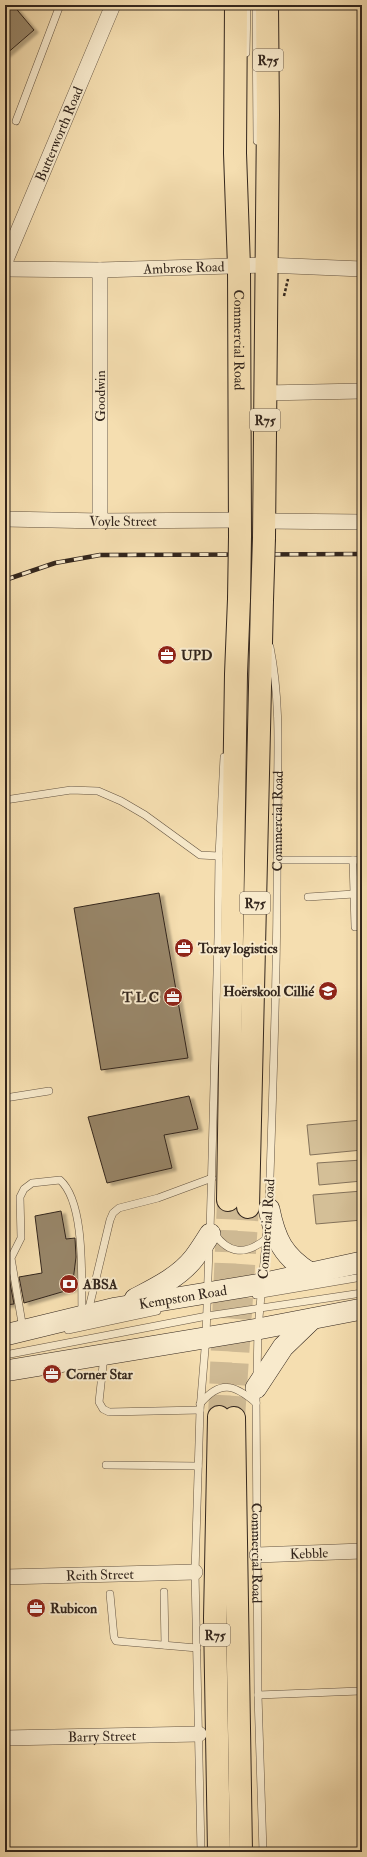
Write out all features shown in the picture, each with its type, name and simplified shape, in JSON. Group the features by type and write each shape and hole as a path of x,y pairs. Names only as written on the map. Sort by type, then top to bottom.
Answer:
{"main road":[{"name":"Commercial Road","path":"236,5 235,152 239,267 238,300 241,451 239,599 236,674 248,1205"},
{"name":"Commercial Road","path":"248,1205 264,530 268,115 267,5"},
{"path":"248,1205 273,1230 283,1249 295,1262 310,1273"},
{"path":"116,1308 157,1288 174,1276 194,1258 210,1230"},
{"name":"Kempston Road","path":"14,1333 116,1308 208,1299 261,1289 310,1273 362,1262"},
{"path":"5,1371 105,1354 206,1327 259,1319 312,1319 362,1309"},
{"path":"256,1396 283,1347 312,1319"},
{"name":"Commercial Road","path":"213,1412 219,1852"},
{"name":"Commercial Road","path":"213,1412 241,1852"}],"street":[{"name":"Butterworth Road","path":"5,262 113,5"},
{"name":"Ambrose Road","path":"5,268 100,270 266,265 362,269"},
{"name":"Goodwin","path":"100,270 100,521"},
{"path":"265,392 362,391"},
{"name":"Voyle Street","path":"5,519 100,521 240,528"},
{"path":"264,530 362,522"},
{"name":"Kebble","path":"257,1555 362,1551"},
{"name":"Reith Street","path":"5,1577 195,1572"},
{"name":"Barry Street","path":"5,1738 199,1734"}],"lane":[{"path":"16,121 60,5"},
{"path":"246,60 247,5"},
{"path":"256,5 257,152"},
{"path":"243,105 243,120"},
{"path":"239,267 244,240 243,160"},
{"path":"259,244 266,265"},
{"name":"Commercial Road","path":"262,604 276,689 278,735 278,939 248,1205 266,1239 259,1319 256,1396 258,1695 262,1852"},
{"name":"Commercial Road","path":"228,716 236,674"},
{"name":"Commercial Road","path":"201,1852 195,1572 198,1466 213,1412 206,1327 212,1178 219,856 225,746"},
{"path":"5,800 71,790 98,791 121,801 145,815 200,855 219,856"},
{"path":"277,860 362,860"},
{"path":"353,860 355,927 362,926"},
{"path":"308,897 354,894"},
{"path":"5,1098 49,1091"},
{"path":"85,1315 113,1213 119,1208 158,1198 212,1178"},
{"path":"14,1333 10,1258 21,1238 20,1197 24,1189 32,1183 60,1180 67,1186 70,1193 80,1232 85,1315"},
{"path":"210,1230 223,1243 236,1251 250,1249 266,1239"},
{"path":"245,1297 261,1289 362,1278"},
{"path":"259,1319 362,1293"},
{"path":"61,1332 166,1310"},
{"path":"5,1355 206,1327"},
{"path":"105,1354 99,1402 103,1409 109,1412 213,1412 211,1392 224,1387 256,1396"},
{"path":"106,1465 198,1466"},
{"path":"164,1592 165,1646"},
{"path":"110,1594 114,1637 116,1641 197,1648"},
{"path":"258,1695 360,1691"}],"shaded area":[{"path":"362,1120 362,1150 310,1155 307,1125"},
{"path":"362,1160 362,1181 319,1185 317,1163"},
{"path":"362,1191 362,1220 316,1224 313,1195"}],"building":[{"path":"5,5 13,5 34,30 5,55"},
{"path":"159,893 188,1058 101,1070 74,908"},
{"path":"189,1096 198,1129 164,1135 172,1168 107,1183 88,1117"},
{"path":"61,1211 66,1239 75,1238 76,1257 72,1289 24,1303 19,1277 42,1273 35,1216"},
{"path":"9,1278 14,1304 5,1305 5,1279"}],"tunnel":[{"path":"219,1417 228,1200"},
{"path":"234,1418 248,1207"}],"railway":[{"path":"5,580 55,563 100,555 362,554"}],"place":[{"name":"UPD","path":"167,655"},
{"name":"Toray logistics","path":"184,948"},
{"name":"Hoërskool Cillié","path":"328,991"},
{"name":"T L C","path":"173,997"},
{"name":"ABSA","path":"69,1284"},
{"name":"Corner Star","path":"52,1374"},
{"name":"Rubicon","path":"36,1608"}]}
